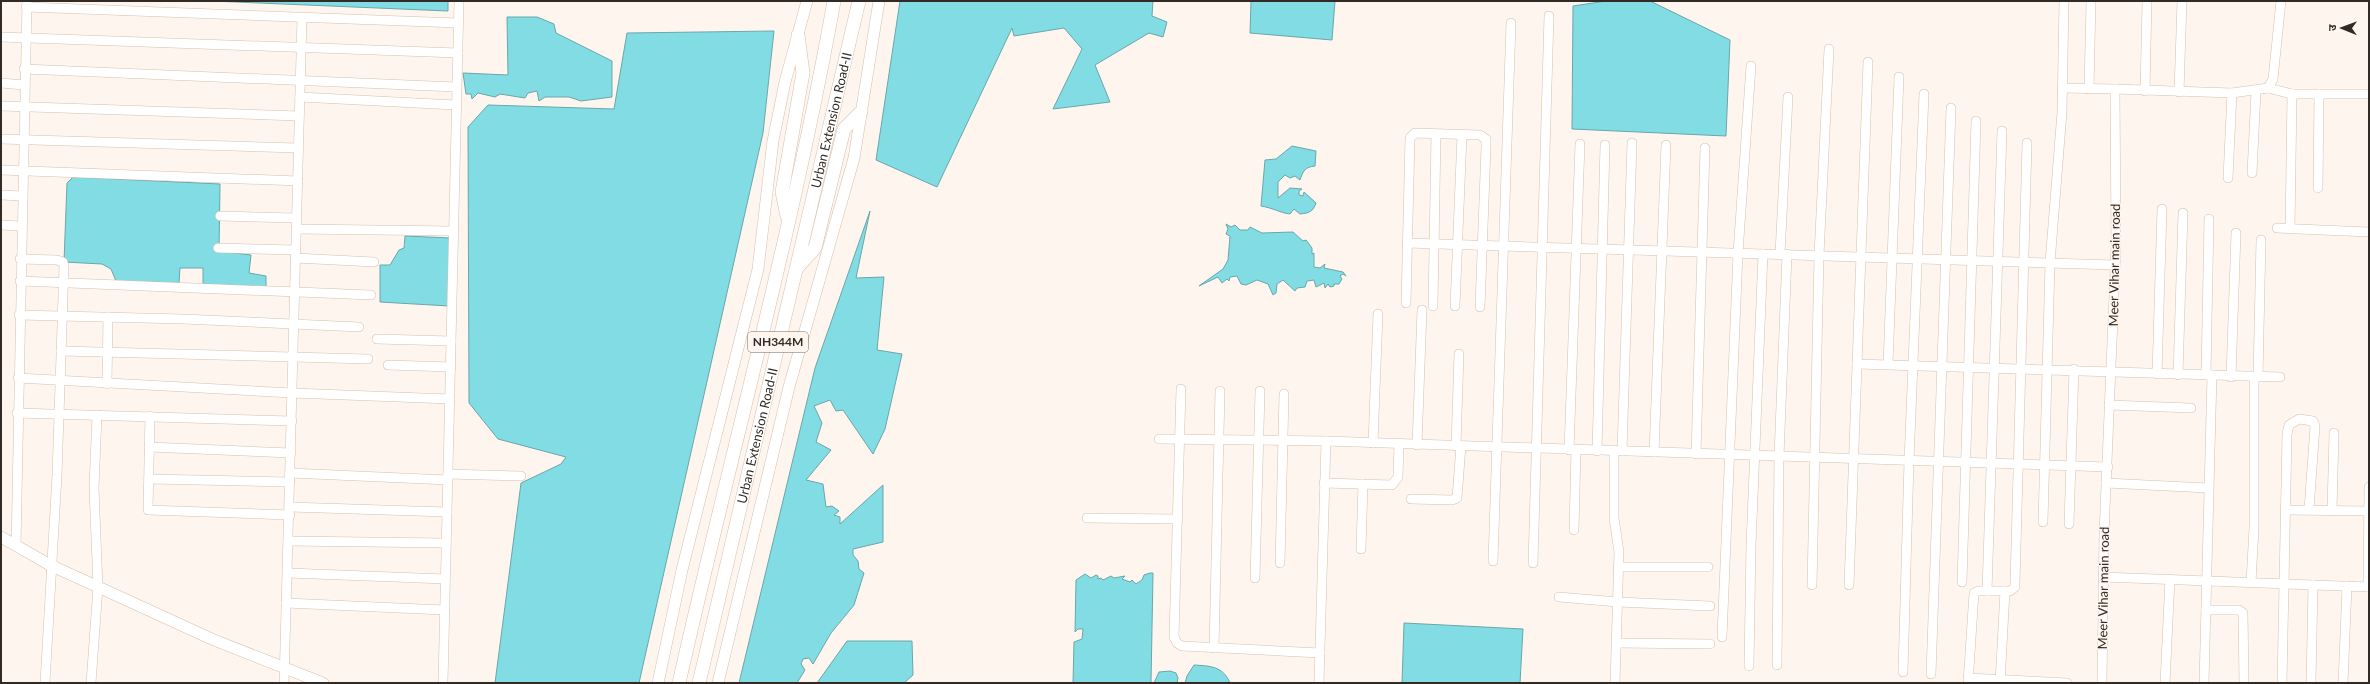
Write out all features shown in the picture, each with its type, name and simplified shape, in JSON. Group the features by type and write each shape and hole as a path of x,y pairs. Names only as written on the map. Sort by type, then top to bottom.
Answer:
{"highway":[{"name":"Urban Extension Road-II","path":"679,683 788,222 820,79 834,1"},
{"name":"Urban Extension Road-II","path":"699,683 859,1"},
{"path":"788,222 782,192 804,73 798,35"},
{"path":"795,270 815,248 844,129 860,112"}],"main road":[{"path":"658,683 682,570 758,270 773,141 785,82 807,1"},
{"path":"718,683 789,387 854,158 860,112 879,1"},
{"path":"1,537 50,565 214,640 284,669 323,683"}],"street":[{"path":"131,1 131,11"},
{"path":"443,683 451,367 455,105 459,1"},
{"path":"2043,522 2050,263 2062,88 2064,1"},
{"path":"2089,89 2091,1"},
{"path":"2145,91 2147,1"},
{"path":"2179,92 2182,1"},
{"path":"2268,88 2273,79 2281,1"},
{"path":"16,546 17,412 26,4 131,11 458,23"},
{"path":"1533,563 1548,16"},
{"path":"284,683 290,511 294,292 302,18"},
{"path":"1493,561 1511,23"},
{"path":"1,38 458,53"},
{"path":"1812,585 1819,256 1829,48"},
{"path":"1849,585 1868,62"},
{"path":"1722,637 1738,253 1751,66"},
{"path":"24,68 456,87"},
{"path":"1888,364 1899,77"},
{"path":"1,83 24,85"},
{"path":"2062,88 2232,94 2268,88 2292,94 2369,94"},
{"name":"Meer Vihar main road","path":"2102,683 2103,577 2115,265 2115,89"},
{"path":"2252,173 2256,91"},
{"path":"1903,672 1912,365 1918,259 1924,94"},
{"path":"2228,178 2232,94"},
{"path":"2290,228 2292,94"},
{"path":"2318,188 2319,94"},
{"path":"300,97 455,105"},
{"path":"1776,665 1783,254 1788,97"},
{"path":"1,106 299,116"},
{"path":"1931,674 1937,461 1951,108"},
{"path":"1962,582 1966,462 1967,366 1973,260 1976,121"},
{"path":"1987,591 2002,131"},
{"path":"1406,303 1410,138 1415,133 1480,135 1486,139 1480,307"},
{"path":"1433,306 1436,134"},
{"path":"1455,306 1462,135"},
{"path":"1,139 298,148"},
{"path":"1615,683 1619,544 1614,518 1632,143"},
{"path":"2027,143 2026,262 2020,368 2015,583 2012,590 1974,593 1968,680 2067,683"},
{"path":"1574,530 1573,450 1575,248 1580,144"},
{"path":"1597,451 1605,145"},
{"path":"1654,452 1666,145"},
{"path":"1696,454 1700,252 1705,148"},
{"path":"1,170 188,179 298,181"},
{"path":"1,195 22,196"},
{"path":"2156,374 2162,209"},
{"path":"2178,375 2183,213"},
{"path":"220,216 296,218"},
{"path":"2204,683 2208,488 2209,219"},
{"path":"1,225 21,226"},
{"path":"2276,228 2369,232"},
{"path":"296,229 453,231"},
{"path":"2232,377 2236,233"},
{"path":"2251,582 2254,528 2256,377 2261,240"},
{"path":"1407,243 2115,265"},
{"path":"218,248 374,262"},
{"path":"1749,666 1754,456 1763,254"},
{"path":"20,259 60,261 64,266 59,413 45,683"},
{"path":"20,281 371,295"},
{"path":"1417,445 1422,310"},
{"path":"19,314 294,323 358,327"},
{"path":"1373,443 1378,314"},
{"path":"107,384 108,317"},
{"path":"377,339 451,341"},
{"path":"60,351 368,359"},
{"path":"1411,499 1452,500 1457,498 1460,354"},
{"path":"1857,364 2111,370 2178,375 2280,377"},
{"path":"388,365 451,367"},
{"path":"2069,524 2074,369"},
{"path":"18,378 107,384 180,385 292,393 450,399"},
{"path":"1181,389 1181,439 1174,637 1177,643 1182,646 1320,653"},
{"path":"1255,578 1260,390"},
{"path":"1214,648 1220,391"},
{"path":"1280,563 1284,394"},
{"path":"2109,405 2191,408"},
{"path":"17,412 292,421"},
{"path":"91,683 98,587 94,488 97,415"},
{"path":"150,416 148,510 447,512"},
{"path":"2282,683 2288,429 2293,421 2299,419 2313,421 2314,426 2309,510"},
{"path":"2332,510 2334,433"},
{"path":"1159,439 1326,441 1497,448 2108,467"},
{"path":"1319,683 1326,441"},
{"path":"1324,483 1388,485 1396,482 1400,444"},
{"path":"149,447 291,453"},
{"path":"149,479 521,476"},
{"path":"2106,483 2208,488"},
{"path":"1361,549 1363,484"},
{"path":"2103,577 2368,587 2369,488"},
{"path":"2285,510 2369,511"},
{"path":"1087,518 1178,519"},
{"path":"289,541 446,543"},
{"path":"1618,567 1708,567"},
{"path":"288,573 445,579"},
{"path":"2165,683 2170,579"},
{"path":"2311,683 2313,585"},
{"path":"2343,683 2348,586"},
{"path":"2000,682 2005,591"},
{"path":"1559,598 1710,606"},
{"path":"286,603 444,610"},
{"path":"2206,610 2239,610 2243,613 2244,683"},
{"path":"1617,643 1710,644"}],"water":[{"path":"212,1 448,1 448,11"},
{"path":"900,1 1153,1 1152,16 1167,22 1163,37 1149,33 1095,65 1110,102 1053,109 1082,49 1064,28 1014,36 1012,28 937,187 876,160"},
{"path":"1251,1 1335,1 1332,40 1250,33"},
{"path":"1606,1 1650,1 1730,40 1726,136 1572,129 1573,6"},
{"path":"507,17 537,17 554,24 556,33 612,61 612,97 581,101 569,97 545,97 539,101 537,91 528,93 525,98 500,94 495,97 478,93 472,99 471,94 466,94 463,73 508,75"},
{"path":"774,31 763,133 639,683 495,683 521,483 561,464 566,457 498,439 469,403 468,127 488,105 614,109 627,33"},
{"path":"1292,146 1316,151 1315,166 1309,167 1305,170 1300,180 1295,176 1290,178 1285,175 1278,182 1278,198 1290,188 1302,189 1299,191 1299,195 1303,196 1304,192 1316,203 1310,212 1300,214 1294,209 1290,214 1261,206 1265,160 1276,159"},
{"path":"73,177 220,184 219,251 251,255 249,273 266,276 266,287 203,284 203,268 180,268 179,283 116,281 111,269 102,264 64,262 67,183"},
{"path":"870,211 856,278 884,277 877,350 902,354 885,429 873,454 843,410 836,411 830,400 814,406 822,423 816,442 831,450 806,480 823,484 826,507 832,506 839,511 834,515 840,517 840,524 883,485 883,542 853,549 853,555 858,561 859,569 864,573 854,605 831,633 813,664 809,658 803,659 801,664 805,670 797,683 739,683 815,368"},
{"path":"1226,224 1231,227 1235,225 1240,230 1248,230 1250,227 1262,233 1293,232 1303,241 1306,240 1312,248 1312,254 1314,253 1314,267 1320,268 1325,264 1324,268 1343,272 1346,276 1343,274 1340,276 1342,279 1339,284 1334,284 1334,286 1330,287 1328,284 1325,288 1324,283 1316,287 1314,280 1307,281 1305,287 1297,288 1295,291 1283,280 1277,284 1276,293 1273,295 1268,284 1257,280 1246,285 1241,284 1237,276 1230,277 1229,281 1227,279 1222,283 1218,277 1199,286 1223,269 1228,260 1230,236 1226,234 1228,229"},
{"path":"405,236 451,238 449,306 380,302 380,265 390,265 399,250 404,248"},
{"path":"1153,573 1151,683 1073,683 1074,642 1082,639 1083,629 1078,629 1075,632 1076,580 1085,574 1091,578 1096,575 1098,576 1098,579 1101,578 1103,580 1111,576 1114,578 1125,576 1122,579 1130,582 1132,580 1136,584 1142,580 1144,575"},
{"path":"1404,623 1523,629 1520,683 1402,683"},
{"path":"847,641 912,641 913,675 904,683 817,683"},
{"path":"1194,665 1211,667 1220,670 1224,673 1230,683 1185,683 1187,676"},
{"path":"1170,671 1176,673 1178,678 1177,683 1154,683 1159,672"}]}
